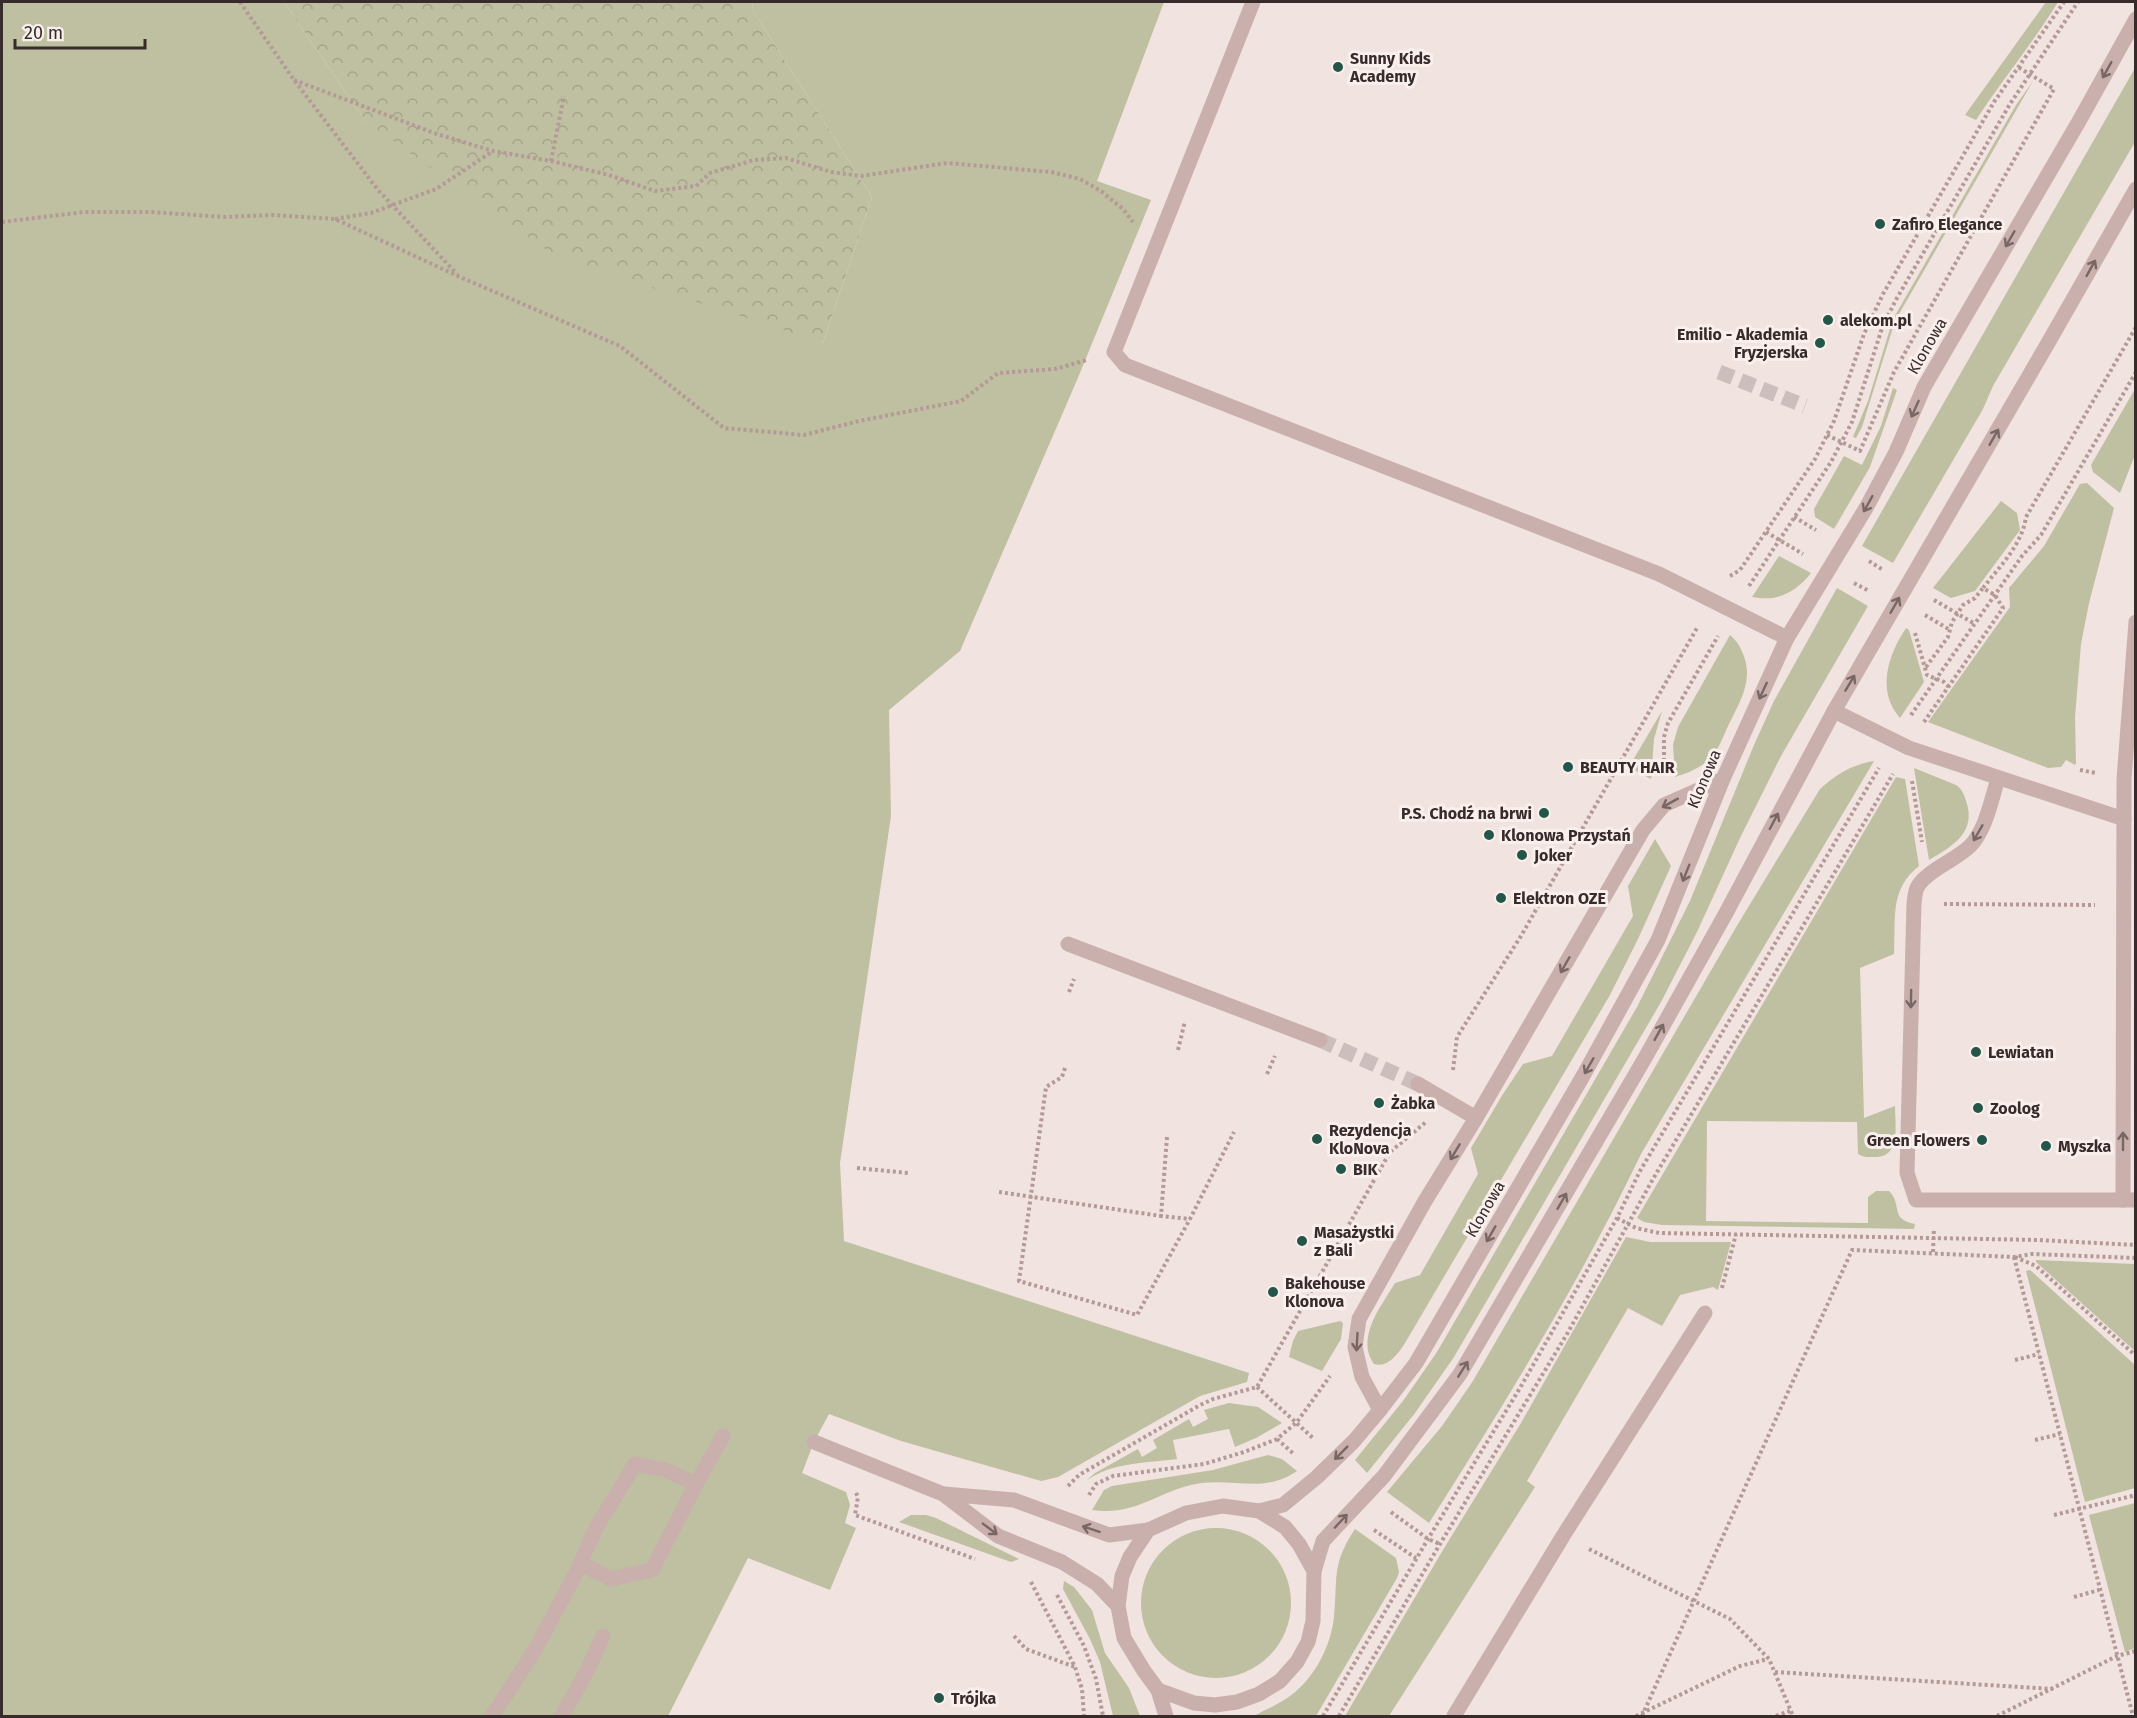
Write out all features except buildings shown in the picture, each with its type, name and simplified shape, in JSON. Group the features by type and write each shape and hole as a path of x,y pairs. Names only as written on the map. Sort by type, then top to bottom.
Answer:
{"street":[{"path":"1253,2 1114,352 1125,365 1659,574 1787,638"},
{"name":"Klonowa","path":"1259,1511 1283,1504 1306,1487 1354,1441 1416,1363 1625,1002 1666,921 1723,779 1787,638 1866,508 1896,452 1924,387 2136,19"},
{"path":"1158,1690 1194,1703 1215,1705 1237,1702 1259,1694 1280,1681 1297,1662 1308,1642 1313,1621 1314,1571 1323,1541 1384,1476 1460,1374 1651,1047 1726,914 1834,711 2136,189"},
{"path":"1998,779 1983,826 1971,845 1949,863 1926,876 1917,887 1914,903 1907,1173 1916,1200 2129,1200 2123,1021 2124,779 2136,622"},
{"path":"1834,711 1909,748 2124,819"},
{"path":"1380,1410 1362,1377 1355,1347 1359,1319 1425,1201 1476,1118 1643,830 1664,805 1723,779"},
{"path":"1068,944 1320,1040"},
{"path":"1418,1084 1476,1118"},
{"path":"1454,1716 1563,1536 1705,1313"},
{"path":"580,1563 611,1579 652,1570 723,1436"},
{"path":"814,1442 943,1494 998,1536 1062,1562 1097,1584 1118,1606"},
{"path":"492,1716 535,1650 596,1528 635,1464 666,1470 696,1484"},
{"path":"943,1494 1014,1500 1109,1535 1148,1530 1186,1513 1223,1506 1259,1511 1285,1527 1299,1544 1314,1571"},
{"path":"1148,1530 1130,1557 1122,1576 1118,1606 1124,1638 1158,1690 1166,1716"},
{"path":"562,1716 603,1636"},
{"path":"1223,1716 1237,1702"}],"path":[{"path":"240,2 294,80 378,190 460,277"},
{"path":"1725,578 1740,570 1815,459 1839,409 1873,312 1994,102 2064,2"},
{"path":"1744,593 1842,443 1863,392 1883,325 1892,307 2010,104 2079,2"},
{"path":"1827,435 1860,451 1894,372 2054,89 2018,68"},
{"path":"294,80 435,133 493,151 551,161 609,175 655,191 696,186 710,173 754,160 786,158 831,172 861,176 947,163 1051,172 1080,179 1101,191 1123,209 1154,249"},
{"path":"551,161 564,96"},
{"path":"2,222 84,212 151,212 224,217 273,215 335,219 371,213 436,189 493,151"},
{"path":"335,219 460,277 620,346 724,428 804,435 859,421 961,401 998,373 1055,369 1114,352"},
{"path":"1926,667 1948,638 1952,622 1963,605 1975,598 2007,558 2024,531 2026,517 2136,327"},
{"path":"1905,723 2022,556 2041,535 2136,372"},
{"path":"1794,517 1821,533"},
{"path":"1766,532 1807,556"},
{"path":"1844,577 1874,595"},
{"path":"1922,725 2003,608 1995,596 1983,588"},
{"path":"1928,596 1975,624"},
{"path":"1921,621 1924,614 1950,630"},
{"path":"1664,805 1664,737 1668,723 1722,629"},
{"path":"1914,631 1928,675 1948,687"},
{"path":"1323,1716 1520,1388 1617,1218 1640,1171 1883,761"},
{"path":"1339,1716 1567,1334 1628,1224 1896,769"},
{"path":"1913,784 1923,852"},
{"path":"1914,903 2098,905"},
{"path":"1065,1068 1062,1077 1046,1087 1018,1281 1137,1316 1234,1132"},
{"path":"1161,1216 1167,1137"},
{"path":"857,1168 908,1173"},
{"path":"999,1192 1190,1219"},
{"path":"1617,1218 1636,1228 1659,1233 2038,1240 2136,1245"},
{"path":"1933,1252 1934,1229"},
{"path":"1705,1313 1721,1292 1736,1234"},
{"path":"1643,1714 1852,1250 2014,1257 2032,1254 2136,1258"},
{"path":"2014,1257 2133,1716"},
{"path":"2014,1257 2036,1266 2136,1356"},
{"path":"1086,1499 1096,1484 1113,1476 1204,1464 1277,1439 1297,1422 1339,1363 1355,1347"},
{"path":"2015,1360 2039,1354"},
{"path":"1257,1387 1323,1447"},
{"path":"2035,1440 2060,1434"},
{"path":"1277,1439 1299,1459"},
{"path":"854,1490 858,1497 855,1515 976,1560"},
{"path":"2054,1515 2136,1495"},
{"path":"1387,1509 1428,1539 1440,1544"},
{"path":"1370,1527 1416,1558"},
{"path":"1563,1536 1730,1619 1769,1659 1793,1716"},
{"path":"1029,1578 1075,1668 1082,1689 1084,1716"},
{"path":"1055,1590 1088,1657 1096,1679 1103,1716"},
{"path":"2074,1596 2100,1590"},
{"path":"1014,1636 1026,1649 1075,1668"},
{"path":"1997,1716 2117,1656 2136,1651"},
{"path":"1636,1716 1740,1666 1769,1659"},
{"path":"1775,1672 2053,1689"},
{"path":"1776,1716 1790,1711"}],"green space":[{"path":"2,2 284,2 366,122 823,343 872,197 752,9 753,2 1164,2 1097,181 1151,200 1077,380 960,651 889,710 891,816 840,1163 844,1241 1249,1373 1247,1382 1200,1396 1058,1477 1041,1481 901,1441 829,1414 814,1442 802,1473 846,1492 850,1505 845,1523 856,1528 830,1590 748,1558 668,1716 2,1716"},
{"path":"284,2 753,2 752,9 872,197 823,343 555,256 366,122"},
{"path":"2046,2 2058,2 1976,120 1965,115"},
{"path":"2135,68 2135,142 1893,563 1862,546"},
{"path":"2033,81 1895,321 1862,427 1856,438 1853,437 1868,401 1893,319 2016,105"},
{"path":"1893,388 1897,390 1870,467 1834,529 1815,517 1814,509 1844,456 1862,465 1881,426"},
{"path":"2135,389 2135,455 2120,493 2093,472 2091,465"},
{"path":"2087,483 2114,508 2089,603 2081,644 2075,717 2076,763 2075,765 2066,760 2061,767 2048,768 1928,722 2010,607 2009,588 2044,546 2080,484"},
{"path":"2001,501 2017,513 2020,530 1975,591 1951,598 1933,588"},
{"path":"1779,556 1811,573 1799,586 1785,594 1770,598 1752,597"},
{"path":"1837,588 1868,606 1781,756 1661,1002 1454,1357 1415,1413 1367,1473 1355,1460 1403,1401 1437,1352 1637,1007 1690,901 1774,701"},
{"path":"1906,628 1909,630 1924,682 1900,718 1888,696 1887,673 1894,650"},
{"path":"1730,635 1739,646 1746,664 1746,682 1741,699 1712,756 1697,768 1675,777 1673,745 1678,727"},
{"path":"1662,711 1654,739 1651,779 1629,767"},
{"path":"1874,761 1641,1154 1593,1249 1541,1342 1429,1523 1387,1492 1442,1426 1473,1381 1738,924 1820,789 1845,771"},
{"path":"1914,768 1956,785 1964,794 1969,812 1961,837 1929,860"},
{"path":"1896,777 1905,779 1919,866 1909,875 1898,895 1894,954 1860,968 1864,1118 1895,1106 1896,1130 1893,1146 1884,1156 1867,1157 1858,1154 1857,1122 1707,1121 1706,1221 1868,1223 1868,1197 1876,1191 1889,1191 1899,1215 1907,1222 1915,1224 1914,1229 1662,1225 1644,1222 1637,1218"},
{"path":"1655,839 1671,866 1610,995 1405,1343 1396,1356 1388,1362 1374,1364 1367,1343 1372,1322 1395,1283 1420,1275 1478,1174 1471,1148 1523,1064 1552,1056 1633,916 1628,886"},
{"path":"1626,1237 1650,1242 1731,1242 1718,1290 1713,1287 1680,1295 1662,1326 1628,1308 1527,1481 1535,1487 1389,1716 1345,1716 1521,1423"},
{"path":"2036,1260 2135,1264 2135,1351 2036,1262"},
{"path":"2030,1270 2135,1365 2135,1488 2085,1502 2026,1271"},
{"path":"1340,1321 1343,1323 1341,1339 1322,1371 1289,1357 1298,1331"},
{"path":"1229,1403 1258,1407 1282,1423 1235,1447 1229,1429 1173,1440 1177,1459 1118,1467 1086,1481 1095,1473 1138,1449 1142,1457 1157,1448 1153,1440 1189,1419 1193,1427 1208,1419 1204,1410"},
{"path":"1268,1455 1282,1459 1297,1471 1274,1482 1202,1483 1174,1490 1136,1506 1108,1511 1092,1510 1104,1490 1112,1486 1213,1470"},
{"path":"2135,1503 2135,1648 2125,1652 2089,1515"},
{"path":"911,1515 936,1518 1019,1559 1011,1562 899,1522"},
{"path":"1216,1528 1231,1529 1245,1534 1269,1550 1285,1574 1290,1588 1290,1618 1285,1632 1269,1656 1245,1672 1231,1677 1216,1678 1201,1677 1187,1672 1163,1656 1147,1632 1142,1618 1141,1603 1142,1588 1147,1574 1163,1550 1187,1534 1201,1529"},
{"path":"1355,1529 1396,1558 1399,1572 1397,1578 1316,1716 1254,1716 1294,1693 1302,1686 1321,1659 1332,1628 1339,1562"},
{"path":"1064,1581 1074,1587 1092,1610 1105,1653 1129,1688 1140,1716 1113,1716 1100,1662 1063,1589"}],"tunnel":[{"path":"1719,372 1805,406"},
{"path":"1320,1040 1418,1084"}],"place":[{"name":"Sunny Kids Academy","path":"1338,67"},
{"name":"Zafiro Elegance","path":"1880,224"},
{"name":"alekom.pl","path":"1828,320"},
{"name":"Emilio - Akademia Fryzjerska","path":"1820,343"},
{"name":"BEAUTY HAIR","path":"1568,767"},
{"name":"P.S. Chodź na brwi","path":"1544,813"},
{"name":"Klonowa Przystań","path":"1489,835"},
{"name":"Joker","path":"1522,855"},
{"name":"Elektron OZE","path":"1501,898"},
{"name":"Lewiatan","path":"1976,1052"},
{"name":"Żabka","path":"1379,1103"},
{"name":"Zoolog","path":"1978,1108"},
{"name":"Rezydencja KloNova","path":"1317,1139"},
{"name":"Green Flowers","path":"1982,1140"},
{"name":"Myszka","path":"2046,1146"},
{"name":"BIK","path":"1341,1169"},
{"name":"Masażystki z Bali","path":"1302,1241"},
{"name":"Bakehouse Klonova","path":"1273,1292"},
{"name":"Trójka","path":"939,1698"}]}
